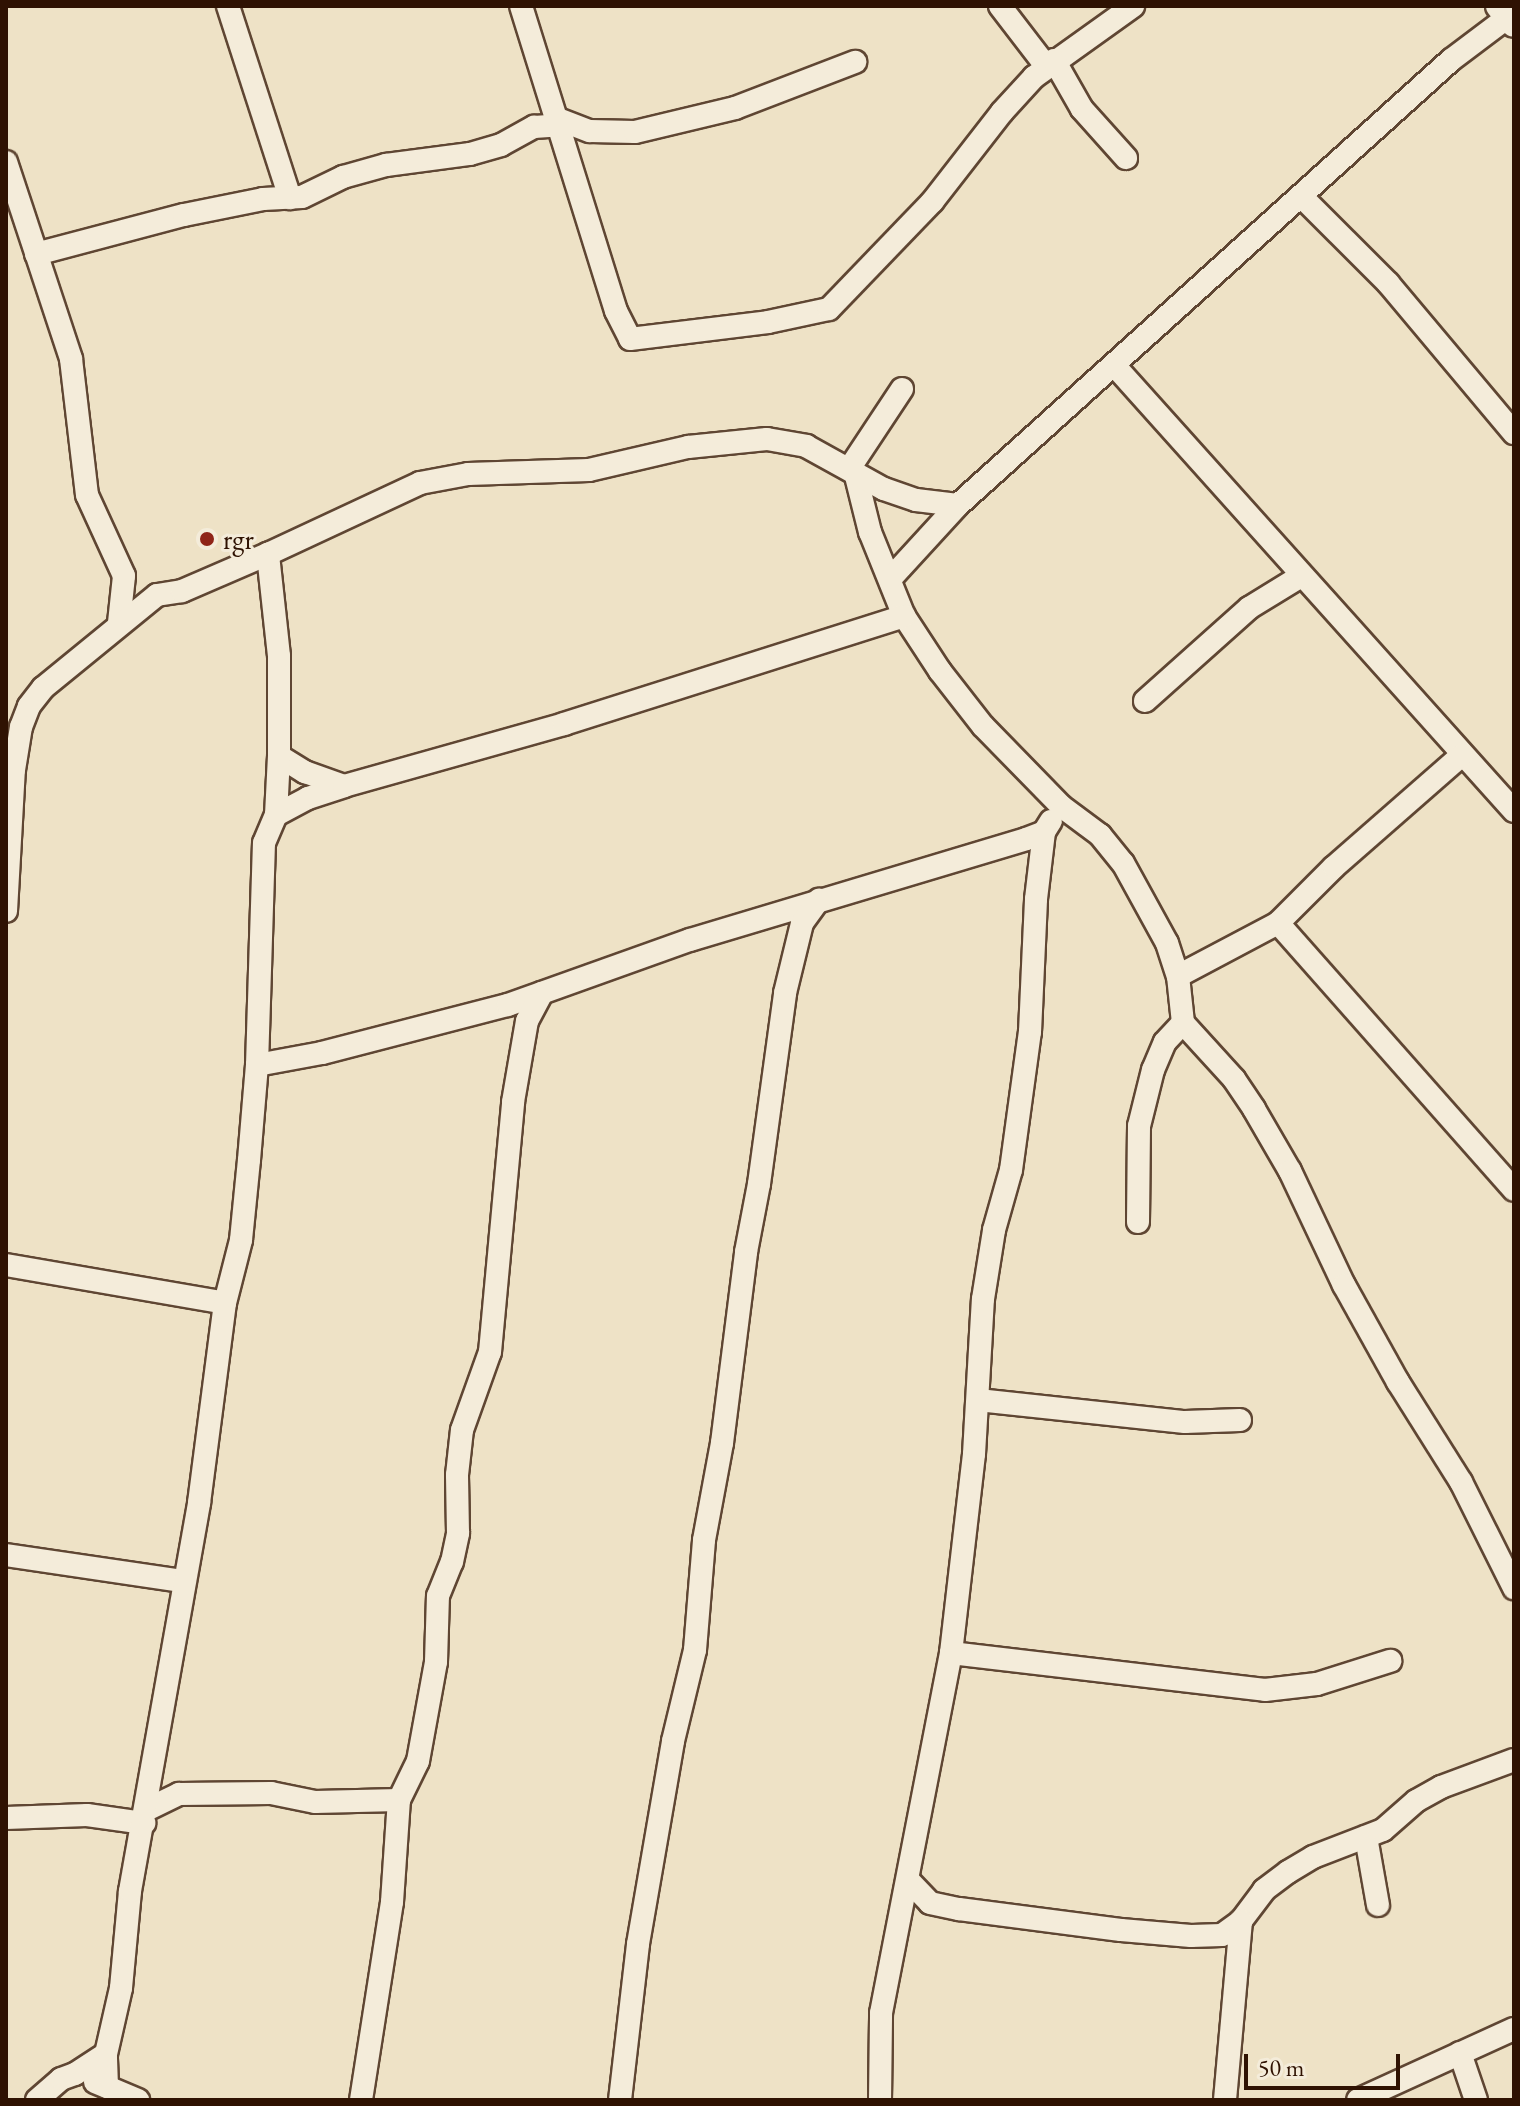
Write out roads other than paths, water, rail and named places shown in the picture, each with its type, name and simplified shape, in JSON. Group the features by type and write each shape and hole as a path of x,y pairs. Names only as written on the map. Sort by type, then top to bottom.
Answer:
{"street":[{"path":"228,6 290,198"},
{"path":"521,6 616,311 630,339 722,328 829,309 932,202 1002,112 1050,63 1133,6"},
{"path":"1000,6 1050,63 1082,109 1126,158"},
{"path":"891,578 958,505 1451,60 1507,16"},
{"path":"556,114 590,131 635,132 735,108 855,62"},
{"path":"36,254 184,215 263,199 316,193 343,177 386,165 485,150 556,114"},
{"path":"6,162 71,359 87,495 124,576 119,623"},
{"path":"1302,197 1388,283 1514,433"},
{"path":"1114,365 1514,811"},
{"path":"902,389 852,473 870,532 904,616 940,671 983,726 1061,806 1100,835 1123,863 1167,943 1178,976 1183,1023 1234,1079 1254,1109 1290,1171 1344,1285 1398,1382 1461,1482 1514,1588"},
{"path":"6,911 14,770 21,727 29,706 43,688 157,595 182,591 420,483 468,474 589,470 688,447 767,439 806,446 852,473 916,500 958,505"},
{"path":"107,2087 106,2054 115,2023 130,1891 199,1503 225,1303 241,1240 257,1065 264,843 276,815 279,756 279,656 268,554"},
{"path":"124,576 157,595"},
{"path":"1145,701 1249,608 1301,576"},
{"path":"276,815 308,798 344,786 564,724 904,616"},
{"path":"1178,976 1278,923 1334,867 1462,755"},
{"path":"279,756 305,772 344,786"},
{"path":"880,2100 881,2013 951,1653 978,1400 983,1299 994,1230 1011,1170 1030,1032 1036,899 1044,832 1061,806"},
{"path":"257,1065 322,1053 508,1005 690,940 1044,832"},
{"path":"620,2100 638,1944 673,1741 695,1650 704,1540 722,1443 746,1252 759,1184 785,993 802,923 819,900"},
{"path":"1278,923 1514,1190"},
{"path":"361,2100 392,1902 399,1800 418,1761 434,1678 438,1596 452,1562 458,1533 457,1475 462,1430 490,1352 510,1164 513,1102 527,1021 542,993"},
{"path":"508,1005 527,1021"},
{"path":"1138,1222 1139,1126 1153,1070 1165,1042 1183,1023"},
{"path":"6,1265 225,1303"},
{"path":"978,1400 1185,1422 1240,1420"},
{"path":"6,1555 183,1581"},
{"path":"951,1653 1265,1690 1317,1684 1390,1661"},
{"path":"909,1881 920,1898 930,1903 1121,1930 1208,1937 1222,1935 1241,1921 1264,1890 1288,1872 1383,1830 1416,1801 1441,1787 1514,1760"},
{"path":"152,1776 179,1794"},
{"path":"6,1818 87,1815 145,1817 179,1794 271,1793 315,1802 399,1800"},
{"path":"1366,1837 1378,1905"},
{"path":"1225,2100 1241,1921"},
{"path":"1358,2100 1514,2029"},
{"path":"1460,2053 1476,2100"},
{"path":"37,2100 61,2079 75,2074 106,2054"},
{"path":"75,2074 138,2100"}],"place":[{"name":"rgr","path":"207,539"}]}
